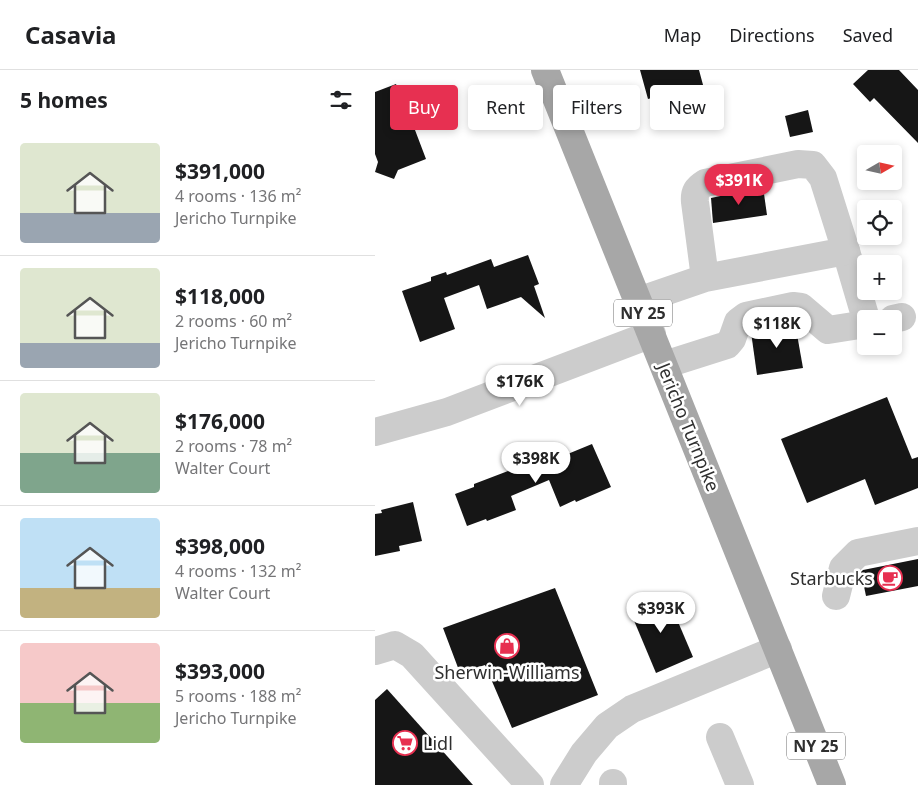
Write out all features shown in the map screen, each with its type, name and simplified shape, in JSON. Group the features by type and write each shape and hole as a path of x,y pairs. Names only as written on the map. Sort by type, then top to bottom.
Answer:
{"main road":[{"name":"Jericho Turnpike","path":"545,70 832,785"}],"street":[{"path":"705,278 695,202 695,194 699,187 705,183 798,164 813,165 823,178 863,310"},
{"path":"638,301 705,278 846,252"},
{"path":"664,365 727,345 732,339 739,322 746,316 793,306 801,307 829,330 857,325"},
{"path":"377,427 447,412 652,334"},
{"path":"836,596 843,568 858,553 918,540"},
{"path":"375,650 395,645 412,655 530,785"},
{"path":"564,785 583,753 607,726 632,709 777,648"},
{"path":"720,737 740,785"}],"building":[{"path":"640,70 699,70 703,85 650,85 650,98 648,99"},
{"path":"868,70 899,70 918,90 918,143 874,98 870,102 853,84"},
{"path":"390,86 390,130 415,130 426,159 398,170 394,179 375,172 378,162 375,154 375,92"},
{"path":"808,110 813,132 790,137 785,116"},
{"path":"763,187 767,215 713,223 711,198"},
{"path":"528,255 539,284 534,286 545,318 521,297 487,309 479,285 444,298 455,329 420,342 402,291 431,281 431,277 446,272 447,275 491,259 494,267"},
{"path":"794,322 803,368 757,375 751,332"},
{"path":"887,397 912,459 918,457 918,488 875,505 865,479 807,503 781,439"},
{"path":"592,444 611,487 560,507 549,480 511,496 516,510 467,526 455,494 474,487 474,484 532,462 555,450 558,458"},
{"path":"413,502 422,541 399,546 400,551 375,556 375,514 382,513 381,510"},
{"name":"Starbucks","path":"918,559 918,586 866,596 861,572 863,570"},
{"path":"555,588 598,695 512,728 485,665 460,673 443,628"},
{"path":"667,596 693,657 656,673 630,611"},
{"name":"Lidl","path":"387,689 473,785 375,785 375,700"}],"place":[{"name":"Starbucks","path":"890,578"},
{"name":"Sherwin-Williams","path":"507,646"},
{"name":"Lidl","path":"405,743"}]}
